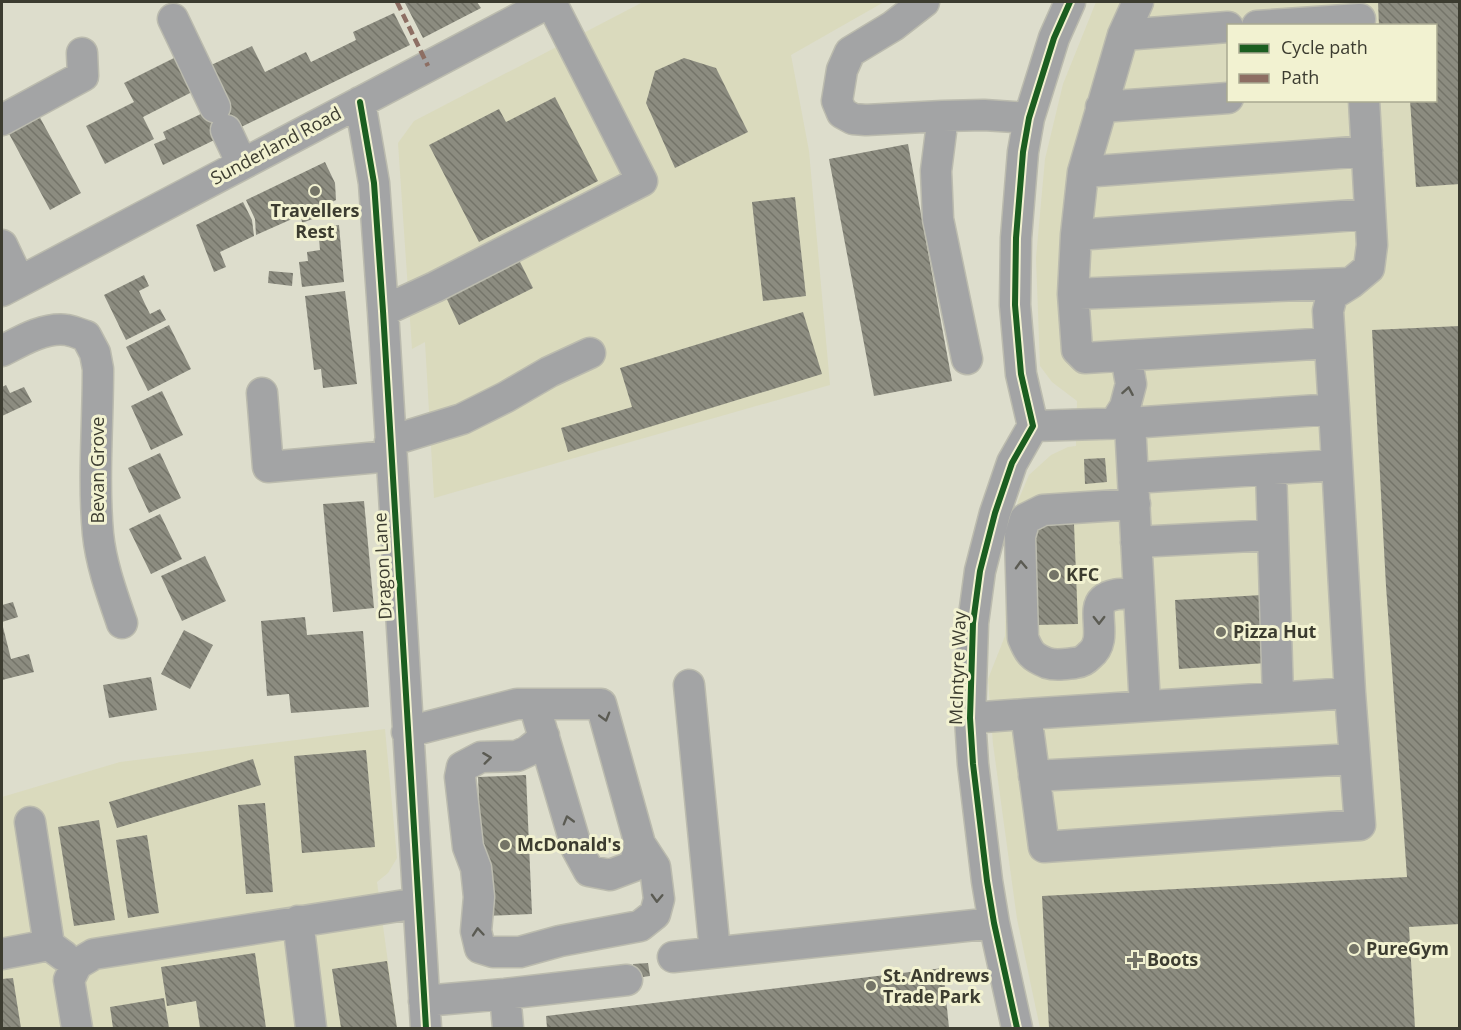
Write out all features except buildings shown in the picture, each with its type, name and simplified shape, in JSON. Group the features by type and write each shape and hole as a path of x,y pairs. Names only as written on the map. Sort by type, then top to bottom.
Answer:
{"street":[{"name":"Sunderland Road","path":"10,286 551,2"},
{"path":"383,311 642,182 551,2"},
{"path":"924,2 893,26 850,52 842,70 837,101 842,113 853,119 866,120 984,115 1029,118"},
{"path":"1070,2 1054,38 1029,118 1023,152 1016,238 1015,305 1021,374 1034,426 1123,423 1334,409"},
{"path":"1138,2 1123,34 1083,172 1076,235 1073,294 1077,350 1085,358 1330,343"},
{"path":"1276,24 1360,15"},
{"path":"173,19 242,164"},
{"path":"1123,34 1227,27"},
{"path":"2,120 83,76 82,53"},
{"path":"1101,107 1227,98"},
{"name":"Dragon Lane","path":"360,102 374,183 425,1015"},
{"path":"1026,714 1044,846 1360,825 1328,311 1332,295 1369,268 1372,245 1364,102"},
{"path":"944,116 936,171 938,219 967,359"},
{"path":"1083,172 1367,151"},
{"path":"1076,235 1370,214"},
{"path":"2,245 10,286"},
{"path":"1073,294 1351,283"},
{"name":"Bevan Grove","path":"2,351 45,331 67,330 86,336 95,353 98,369 96,478 98,536 109,584 122,623"},
{"path":"262,393 268,466 391,449 462,419 549,372 590,353"},
{"path":"1126,356 1131,384 1123,423 1134,491 1145,706"},
{"name":"McIntyre Way","path":"1017,1029 987,881 970,718 973,623 980,571 995,513 1012,464 1034,426"},
{"path":"1139,593 1116,594 1104,598 1100,604 1099,613 1100,642 1094,652 1082,663 1054,665 1036,659 1023,638 1020,536 1025,519 1043,510 1134,491 1271,469 1337,465"},
{"path":"1271,469 1278,697"},
{"path":"1136,542 1273,535"},
{"path":"689,685 715,952"},
{"path":"970,718 1350,693"},
{"path":"407,732 517,704 601,704 640,844 655,867 659,899 656,914 640,926 560,941 520,952 493,952 480,948 476,931 479,897 476,868 468,847 460,777 462,767 481,757 517,756 528,751 544,736"},
{"path":"534,704 577,849 589,871 610,875 634,866 640,844"},
{"path":"1034,776 1355,759"},
{"path":"30,822 49,945"},
{"path":"76,1029 69,980 77,964 94,954 418,903"},
{"path":"298,921 311,1029"},
{"path":"673,957 994,923"},
{"path":"2,954 49,945 77,964"},
{"path":"425,1015 505,994 627,980"},
{"path":"505,994 508,1029"}],"shaded area":[{"path":"643,2 884,2 791,55 809,151 830,385 434,498 425,342 412,349 398,143 414,121"},
{"path":"1096,2 1459,2 1459,1028 1040,1028 1017,919 993,744 988,679 1005,636 1007,544 1018,501 1029,475 1051,455 1076,446 1077,401 1052,382 1040,366 1036,258 1045,159 1063,84"},
{"path":"385,729 397,858 388,873 377,882 397,1028 2,1028 2,797 120,762"}],"marked path":[{"path":"397,2 428,66"}],"cycle path":[{"path":"1017,1028 994,923 973,764 970,718 973,623 980,571 995,513 1012,463 1033,426 1021,374 1015,305 1016,238 1023,152 1029,118 1054,38 1070,2"},
{"path":"360,102 374,183 426,1028"}],"place":[{"name":"Travellers Rest","path":"315,191"},
{"name":"KFC","path":"1054,575"},
{"name":"Pizza Hut","path":"1221,632"},
{"name":"McDonald's","path":"505,845"},
{"name":"PureGym","path":"1354,949"},
{"name":"Boots","path":"1135,960"},
{"name":"St. Andrews Trade Park","path":"871,986"}]}
